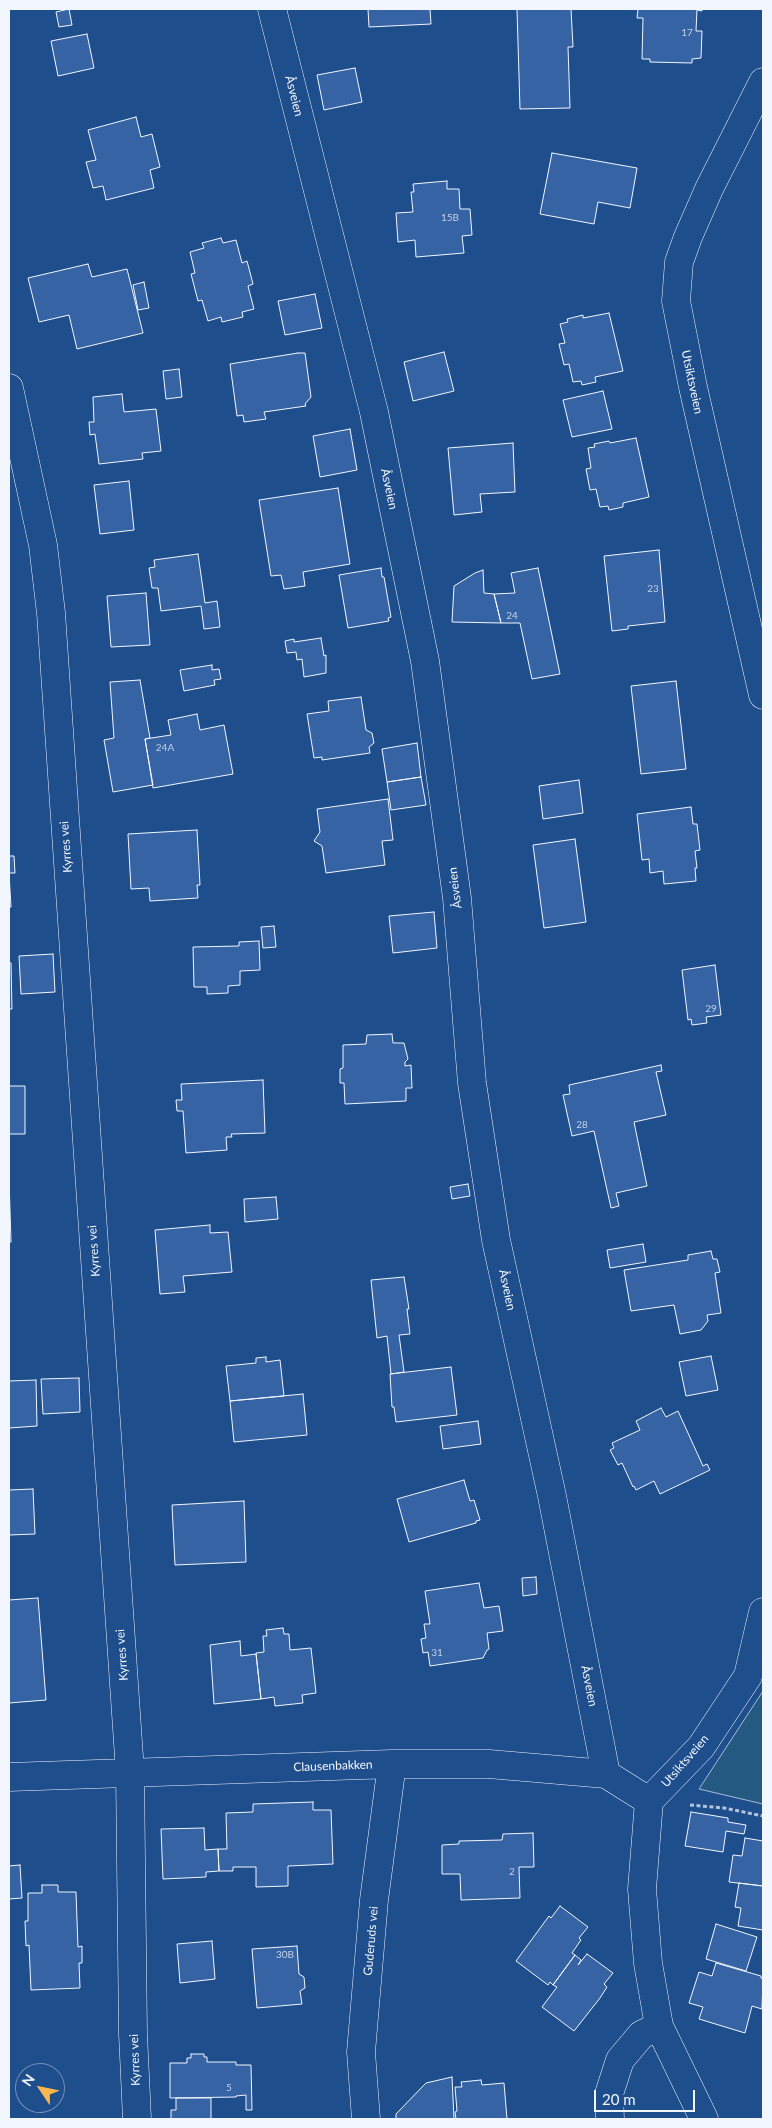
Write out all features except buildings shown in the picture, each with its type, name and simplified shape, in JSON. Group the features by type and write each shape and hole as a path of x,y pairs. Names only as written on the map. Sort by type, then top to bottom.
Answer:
{"street":[{"name":"Åsveien","path":"272,9 374,412 425,661 457,898 472,1084 496,1240 552,1496 606,1774"},
{"name":"Utsiktsveien","path":"763,82 709,189 688,237 679,262 676,301 695,397 763,695"},
{"name":"Kyrres vei","path":"9,388 43,545 51,613 130,1772 133,2034 137,2119"},
{"name":"Utsiktsveien","path":"649,1801 700,1747 748,1676 763,1612"},
{"name":"Clausenbakken","path":"9,1777 392,1764 489,1764 606,1774 649,1801"},
{"name":"Guderuds vei","path":"366,2119 361,2052 374,1900 392,1764"},
{"path":"649,1801 642,1889 648,1963 659,2026 704,2119"},
{"path":"610,2119 609,2094 620,2060 641,2036 659,2026"}],"path":[{"path":"724,1808 763,1816"}],"shaded area":[{"path":"763,1691 763,1804 699,1789"}]}
